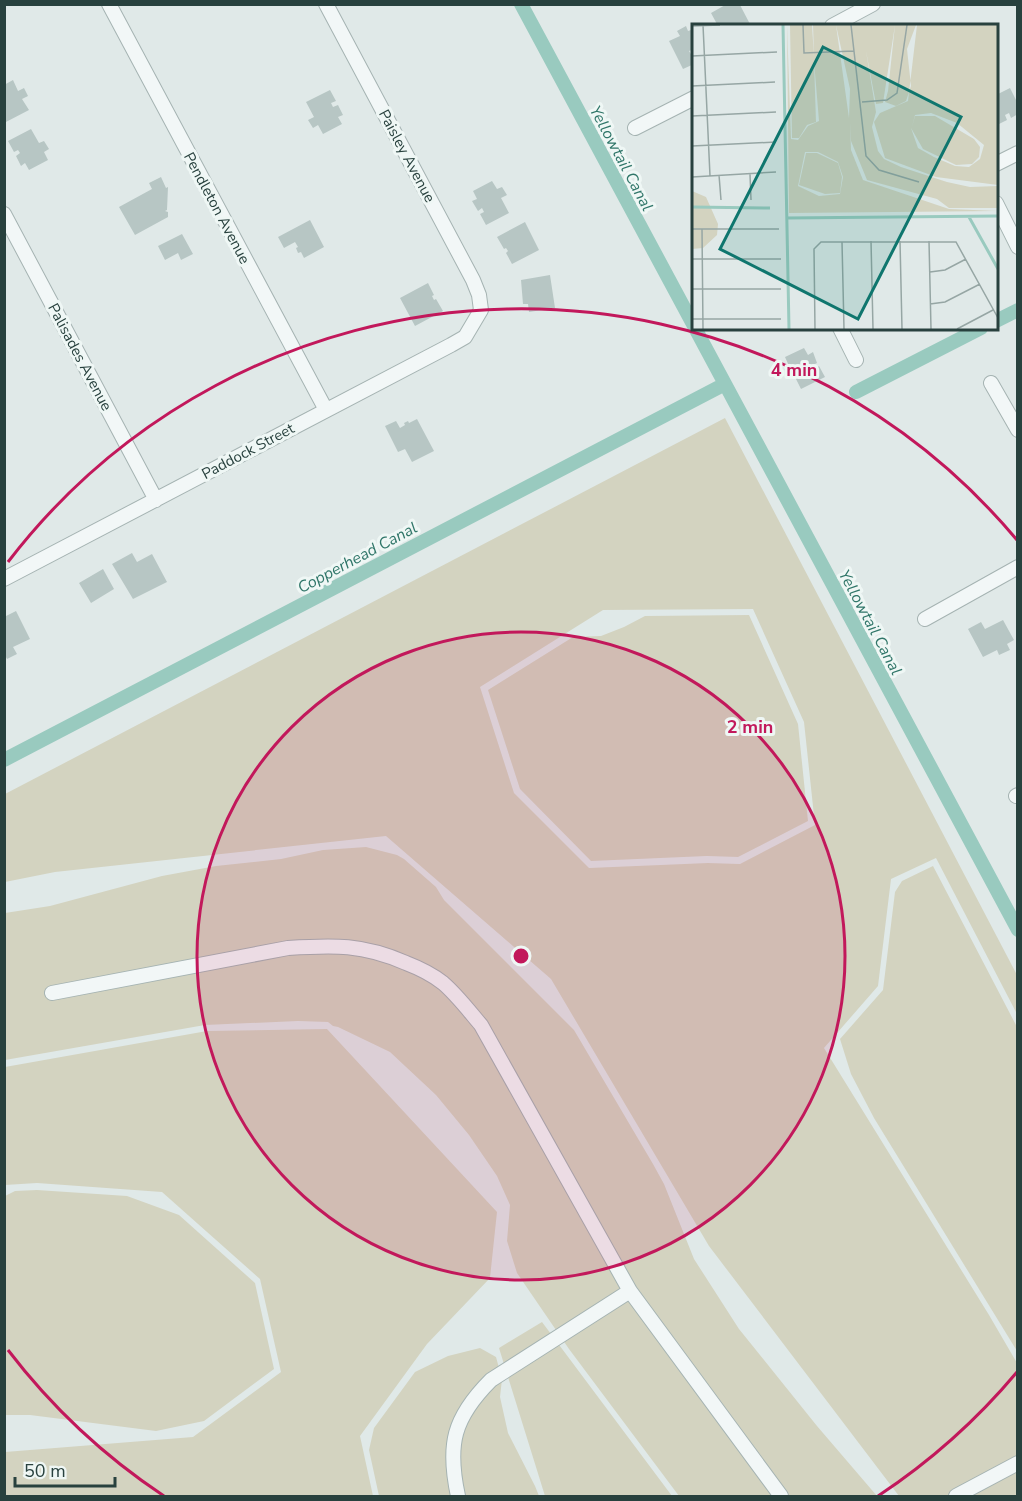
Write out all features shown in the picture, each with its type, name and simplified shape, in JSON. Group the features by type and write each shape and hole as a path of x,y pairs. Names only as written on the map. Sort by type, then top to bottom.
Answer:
{"street":[{"name":"Pendleton Avenue","path":"109,4 326,410"},
{"name":"Paisley Avenue","path":"326,4 473,280 479,295 481,310"},
{"path":"836,24 873,4"},
{"path":"635,128 692,99"},
{"path":"998,163 1017,153"},
{"path":"998,207 1017,246"},
{"name":"Palisades Avenue","path":"4,214 156,500"},
{"name":"Paddock Street","path":"4,579 465,337 481,310"},
{"path":"841,330 856,360"},
{"path":"991,383 1017,430"},
{"path":"925,619 1017,567"},
{"path":"52,993 265,952 327,945 359,948 388,955 417,967 443,983 481,1025 630,1291 782,1497"},
{"path":"458,1497 452,1452 464,1412 476,1395 491,1380 630,1291"},
{"path":"956,1497 1017,1463"}],"green space":[{"path":"725,418 1017,975 1017,1014 936,858 891,879 878,986 824,1048 1017,1363 1017,1496 899,1496 709,1246 551,979 386,836 55,872 5,882 5,794","holes":["753,609 804,722 815,825 740,864 708,863 589,868 514,793 480,687 603,610"]},
{"path":"749,615 798,724 808,821 738,857 707,856 591,861 520,789 488,690 573,637 601,636 645,616"},
{"path":"366,847 404,859 436,887 444,900 574,1030 664,1184 694,1259 739,1329 877,1496 679,1496 569,1349 517,1273 507,1241 510,1205 497,1176 469,1135 436,1095 390,1052 328,1022 298,1021 205,1025 5,1060 5,913 50,906 162,876 216,866 281,859 323,850"},
{"path":"933,866 1017,1027 1017,1351 874,1118 851,1074 840,1039 883,990 895,892 902,881"},
{"path":"327,1029 497,1212 490,1278 427,1344 360,1436 373,1496 5,1496 5,1452 193,1437 281,1372 260,1279 162,1192 37,1183 5,1185 5,1067 207,1031"},
{"path":"37,1190 127,1196 179,1215 255,1283 274,1369 204,1421 156,1431 30,1415 5,1415 5,1196 15,1191"},
{"path":"542,1322 672,1496 545,1496 499,1348"},
{"path":"480,1348 496,1357 502,1379 500,1397 508,1433 539,1496 379,1496 369,1450 374,1428 415,1372 448,1356"}],"building":[{"path":"727,4 737,4 740,5 750,24 717,24 711,13"},
{"path":"686,26 688,31 692,30 692,50 689,51 692,56 692,65 683,69 669,41 680,36 677,31"},
{"path":"13,80 18,91 24,88 28,96 22,99 29,110 4,123 4,85"},
{"path":"1010,88 1018,104 1018,114 1011,118 1009,113 1005,115 1007,120 998,124 998,94"},
{"path":"330,90 336,101 331,103 333,107 338,105 343,115 338,117 342,124 323,134 318,125 313,128 308,120 314,117 306,102"},
{"path":"31,129 39,143 44,141 49,149 44,152 48,160 29,170 25,163 21,166 16,156 20,153 18,150 14,152 8,141"},
{"path":"161,177 166,188 168,187 167,210 165,211 168,212 168,217 135,235 119,207 152,189 149,183"},
{"path":"492,181 497,189 502,187 507,195 501,198 509,213 486,225 480,214 484,212 482,208 478,211 472,201 477,199 473,191"},
{"path":"310,220 324,247 304,258 301,252 298,253 295,242 284,248 278,237"},
{"path":"525,222 539,250 512,264 506,253 508,251 504,249 497,237"},
{"path":"182,234 193,254 181,260 178,253 165,260 158,246"},
{"path":"550,275 555,308 529,312 528,304 523,304 521,280"},
{"path":"428,283 434,300 436,299 443,311 415,326 400,298"},
{"path":"804,348 808,355 813,352 817,363 813,365 815,369 819,366 825,377 801,389 794,375 788,377 784,369 789,366 785,357"},
{"path":"417,419 434,451 412,462 405,449 398,452 385,426 396,421 400,428 405,425 404,423"},
{"path":"132,553 137,562 152,554 167,582 133,599 112,564"},
{"path":"103,569 114,589 91,603 79,583"},
{"path":"16,611 30,639 13,647 17,654 7,659 4,653 4,617"},
{"path":"1003,620 1014,640 1007,644 1010,650 999,655 997,650 983,657 968,629 981,622 985,629"}],"waterway":[{"name":"Yellowtail Canal","path":"521,4 692,322"},
{"path":"998,320 1018,310"},
{"name":"Yellowtail Canal","path":"696,330 1018,930"},
{"path":"856,392 977,330"},
{"name":"Copperhead Canal","path":"4,760 725,384"}]}
